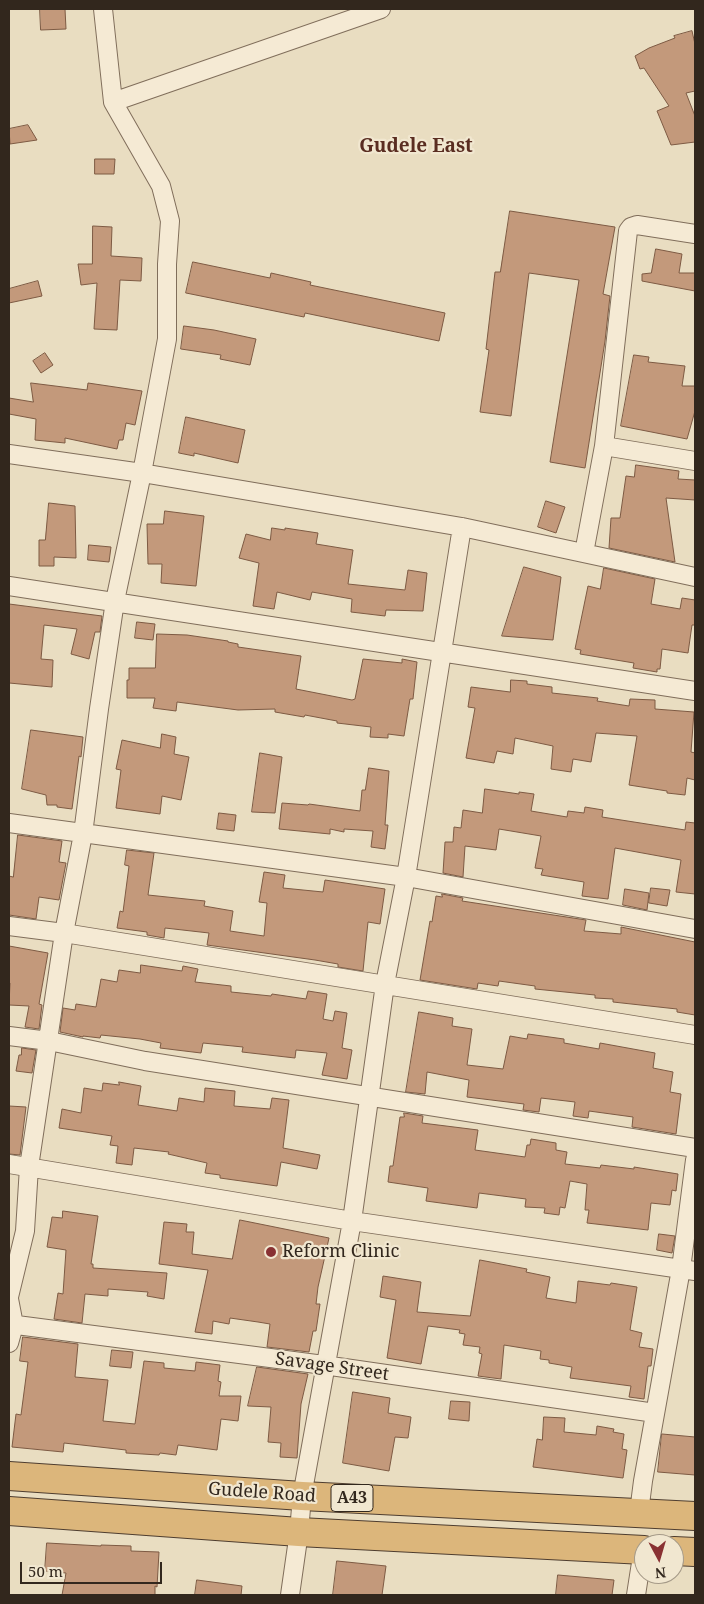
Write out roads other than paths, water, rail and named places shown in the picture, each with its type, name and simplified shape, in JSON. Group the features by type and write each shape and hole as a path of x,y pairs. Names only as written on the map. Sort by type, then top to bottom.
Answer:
{"highway":[{"name":"Gudele Road","path":"9,1476 302,1496 695,1516"},
{"name":"Gudele Road","path":"9,1511 299,1532 634,1550"}],"street":[{"path":"9,1343 11,1325 9,1298 25,1231 28,1167 49,1042 64,933 83,834 115,601 167,339 167,264 170,221 161,186 114,102 103,9"},
{"path":"114,102 381,9"},
{"path":"584,553 604,446 628,230 637,224 695,234"},
{"path":"604,446 695,461"},
{"path":"9,454 142,472 462,527 695,577"},
{"path":"290,1595 302,1496 324,1365 352,1221 385,984 406,877 462,527"},
{"path":"9,586 695,691"},
{"path":"9,824 406,877 695,929"},
{"path":"9,926 385,984 695,1035"},
{"path":"9,1036 145,1061 695,1148"},
{"path":"639,1512 654,1413 688,1270 695,1160"},
{"path":"9,1164 352,1221 688,1270"},
{"name":"Savage Street","path":"11,1325 324,1365 654,1413"}],"place":[{"name":"Reform Clinic","path":"271,1252"}],"district":[{"name":"Gudele East","path":"416,147"}]}
